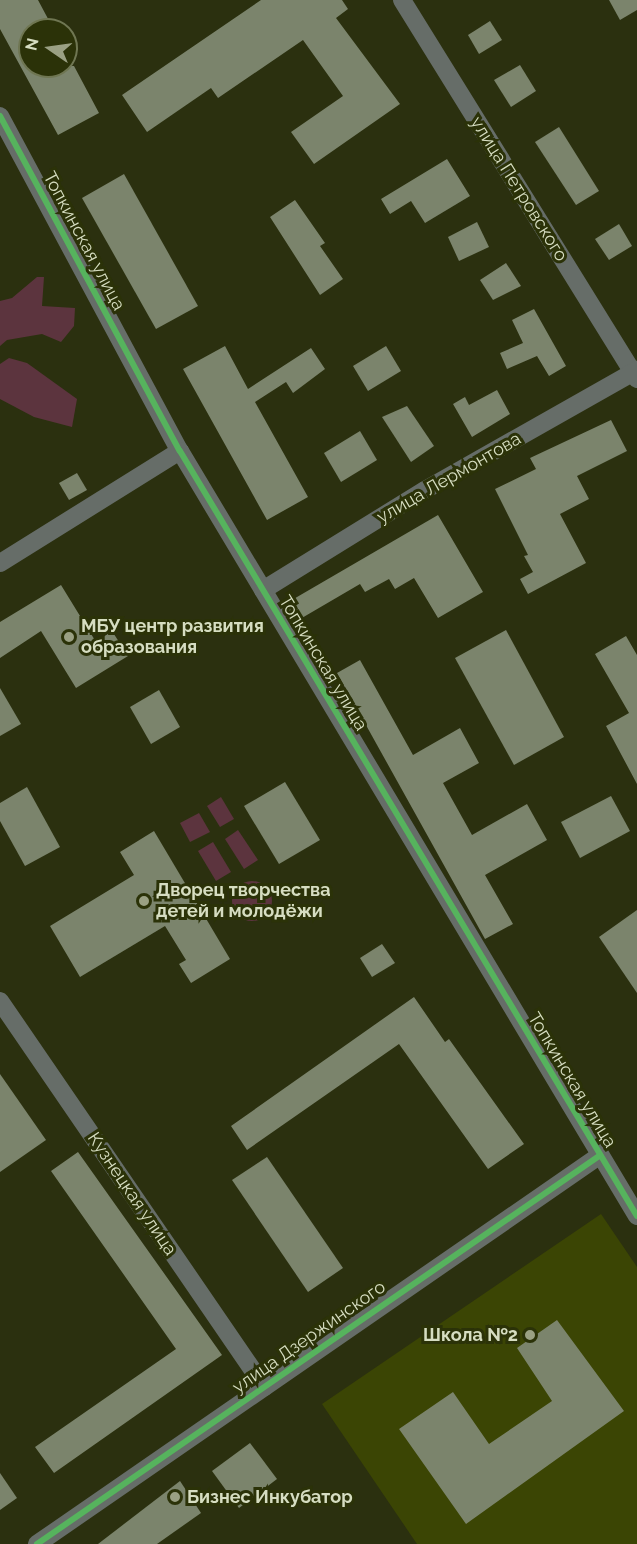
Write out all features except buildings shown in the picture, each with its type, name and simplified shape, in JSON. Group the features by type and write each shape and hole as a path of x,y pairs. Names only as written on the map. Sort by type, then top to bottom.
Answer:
{"street":[{"name":"улица Петровского","path":"402,0 636,374"},
{"name":"Топкинская улица","path":"0,116 180,451 599,1156 637,1216"},
{"name":"улица Лермонтова","path":"263,590 425,490 636,374"},
{"path":"0,563 180,451"},
{"name":"Кузнецкая улица","path":"0,1001 264,1387"},
{"name":"улица Дзержинского","path":"37,1544 599,1156"}],"shaded area":[{"path":"37,277 44,277 42,306 75,308 74,326 61,342 42,334 7,340 0,346 0,301 12,298"},
{"path":"9,358 27,363 77,399 72,427 34,417 0,399 0,364"},
{"path":"221,797 234,819 220,827 207,806"},
{"path":"199,813 210,832 190,842 180,823"},
{"path":"238,830 258,860 244,869 225,839"},
{"path":"213,842 231,872 216,881 198,851"},
{"path":"252,881 260,882 266,887 271,893 271,909 266,915 260,920 252,921 244,920 238,915 233,909 232,901 233,893 238,887 244,882"},
{"name":"Школа №2","path":"601,1214 637,1267 637,1544 417,1544 322,1404"}],"cycle path":[{"path":"0,116 180,451 637,1216"},
{"path":"37,1544 599,1156"}],"place":[{"name":"МБУ центр развития образования","path":"69,637"},
{"name":"Дворец творчества детей и молодёжи","path":"144,901"},
{"name":"Школа №2","path":"530,1335"},
{"name":"Бизнес Инкубатор","path":"175,1497"}]}
